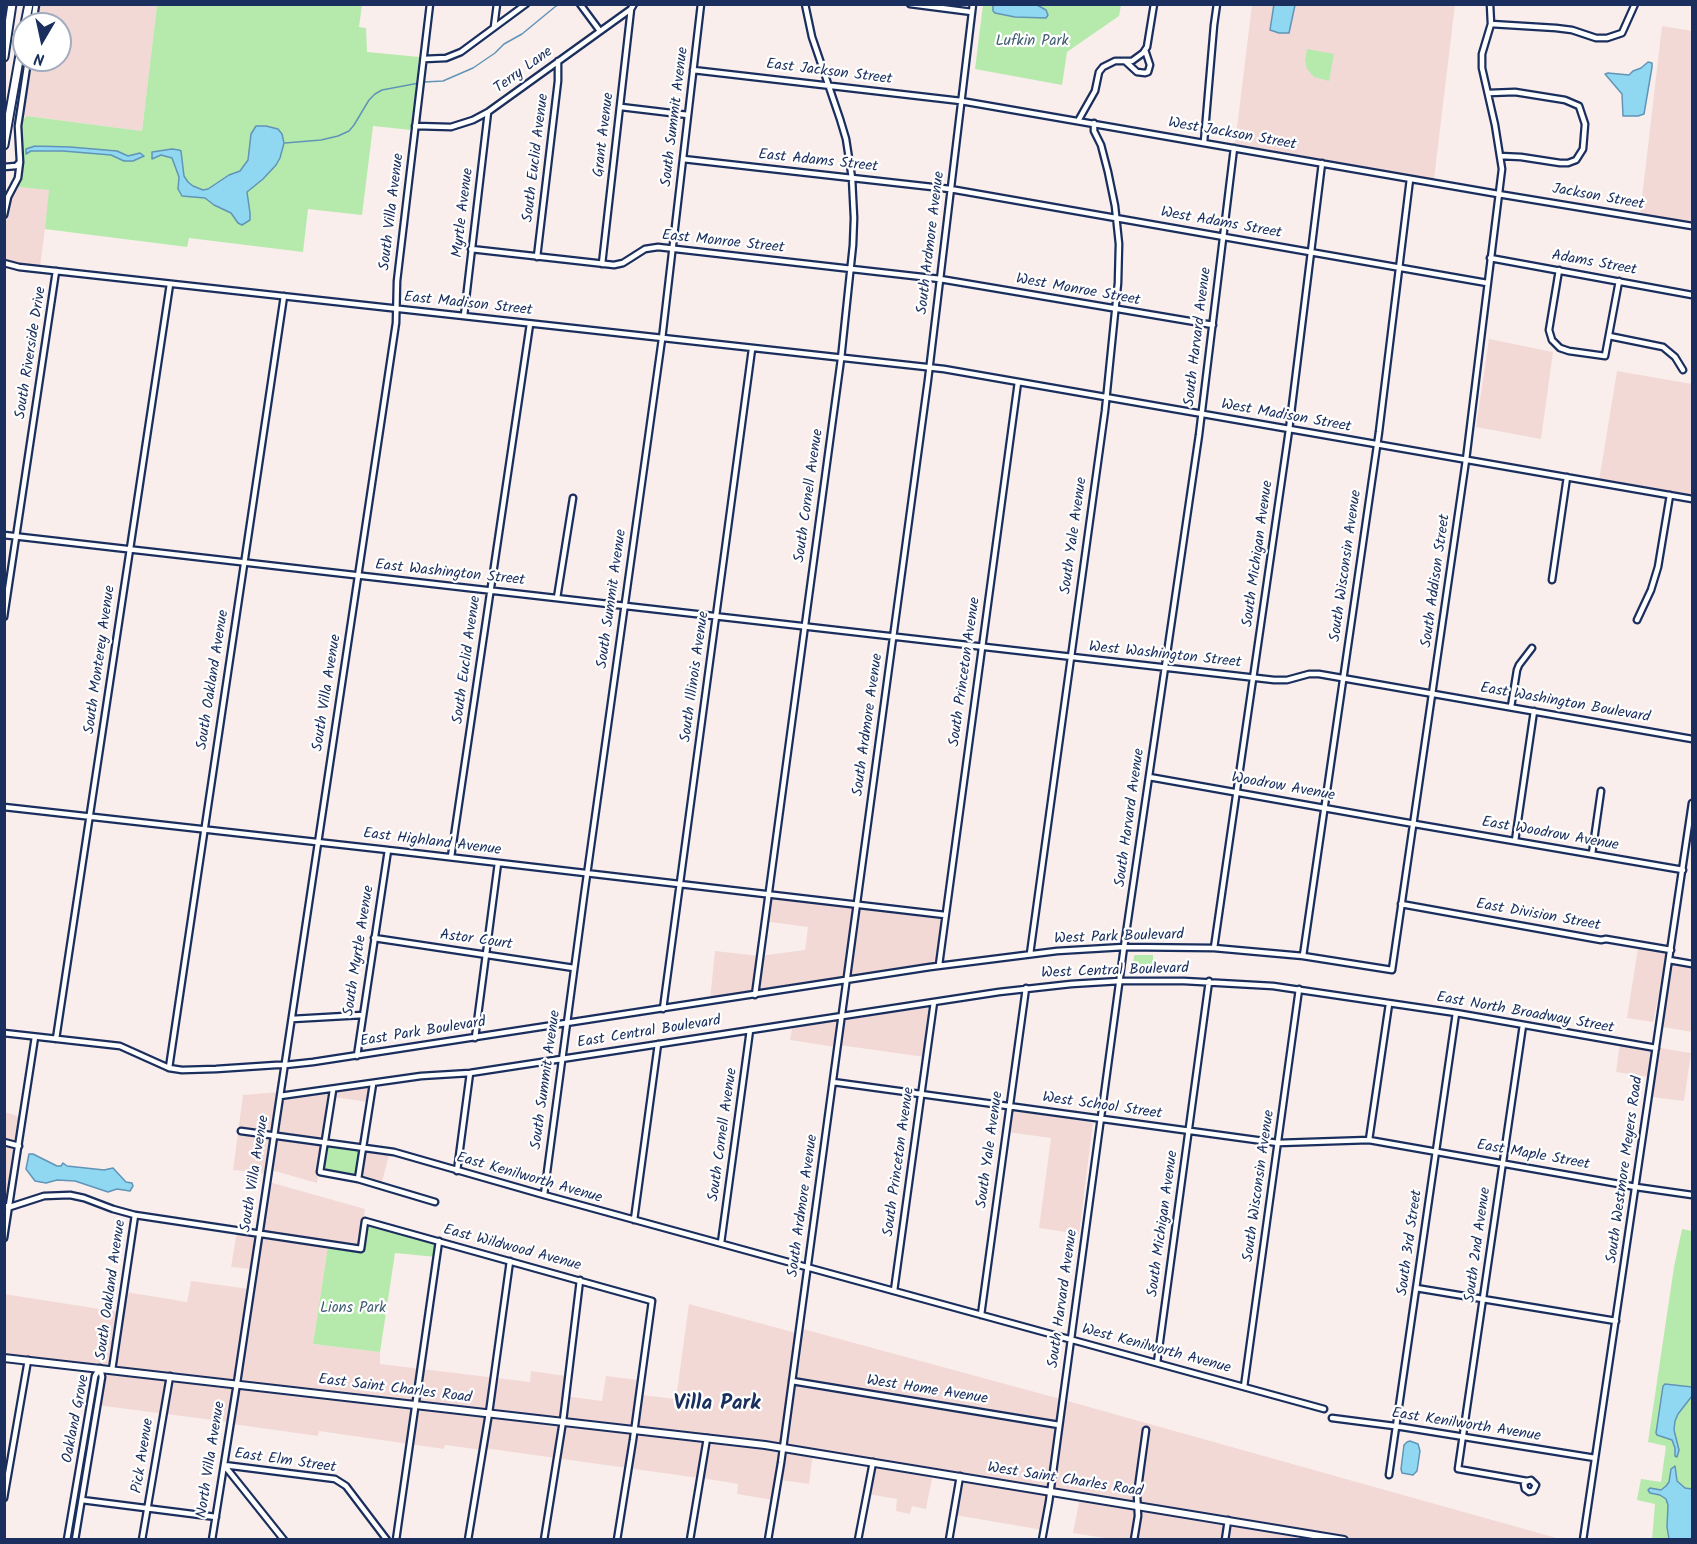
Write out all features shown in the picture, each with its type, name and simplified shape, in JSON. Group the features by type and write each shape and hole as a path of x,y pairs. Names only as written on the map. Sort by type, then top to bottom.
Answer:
{"highway":[{"path":"4,57 12,4"},
{"path":"4,145 17,72"}],"main road":[{"name":"East Saint Charles Road","path":"4,1358 237,1383 783,1448"},
{"name":"West Saint Charles Road","path":"783,1448 1228,1520 1311,1537 1344,1539"}],"street":[{"name":"South Villa Avenue","path":"237,1383 396,323 397,280 430,4"},
{"path":"494,27 497,4"},
{"path":"424,59 446,58 461,52 526,4"},
{"path":"580,4 600,31"},
{"name":"South Summit Avenue","path":"544,1195 662,339 701,4"},
{"name":"South Cornell Avenue","path":"755,995 842,359 854,224 852,178 846,139 812,37 805,4"},
{"path":"910,4 972,12"},
{"name":"South Ardmore Avenue","path":"768,1539 783,1448 843,1015 930,368 973,4"},
{"path":"1078,121 1095,91 1103,67 1115,61 1132,60 1145,50 1154,4"},
{"path":"1204,142 1217,4"},
{"name":"South Addison Street","path":"1392,970 1466,460 1502,169 1481,61 1491,24 1490,4"},
{"path":"1491,24 1556,28 1572,30 1596,39 1606,38 1622,33 1635,4"},
{"name":"Terry Lane","path":"416,126 451,127 488,112 633,7"},
{"name":"Grant Avenue","path":"602,264 633,7"},
{"path":"1125,61 1137,72 1148,72 1150,65 1145,50"},
{"name":"South Euclid Avenue","path":"537,257 558,81 558,61"},
{"name":"East Jackson Street","path":"693,70 961,100"},
{"path":"4,216 8,198 18,178 20,162 18,126 26,72"},
{"path":"1489,93 1515,92 1565,100 1579,106 1585,126 1583,149 1576,160 1568,163 1500,156"},
{"name":"West Jackson Street","path":"961,100 1498,194"},
{"path":"621,107 688,114"},
{"name":"Myrtle Avenue","path":"464,316 488,112"},
{"name":"South Yale Avenue","path":"1030,954 1116,310 1119,267 1116,217 1108,172 1094,131 1094,123"},
{"name":"South Harvard Avenue","path":"1042,1539 1124,947 1202,414 1234,148"},
{"name":"East Adams Street","path":"683,159 950,189"},
{"path":"4,167 16,166 20,162"},
{"name":"South Michigan Avenue","path":"1214,948 1289,429 1322,163"},
{"name":"South Wisconsin Avenue","path":"1303,956 1377,445 1410,179"},
{"name":"West Adams Street","path":"950,189 1487,283"},
{"name":"Jackson Street","path":"1498,194 1692,226"},
{"name":"East Monroe Street","path":"471,249 614,265 623,263 641,251 651,248 672,249 940,279"},
{"name":"Adams Street","path":"1490,258 1692,295"},
{"name":"East Madison Street","path":"4,263 19,267 930,368"},
{"path":"1558,270 1549,330 1552,340 1565,351 1605,356 1619,281"},
{"name":"South Riverside Drive","path":"4,617 56,271"},
{"name":"West Monroe Street","path":"940,279 1212,325"},
{"name":"South Monterey Avenue","path":"56,1039 170,284"},
{"name":"South Oakland Avenue","path":"169,1068 284,296"},
{"name":"South Euclid Avenue","path":"451,857 530,324"},
{"path":"1609,336 1663,347 1675,357 1683,370"},
{"name":"South Illinois Avenue","path":"663,1009 752,349"},
{"name":"West Madison Street","path":"930,368 1567,477"},
{"name":"South Princeton Avenue","path":"939,965 1018,382"},
{"path":"1552,579 1567,477 1692,499"},
{"path":"1637,620 1651,590 1658,567 1670,495"},
{"path":"557,598 573,498"},
{"name":"East Washington Street","path":"4,536 893,637"},
{"name":"West Washington Street","path":"893,637 1281,681 1313,674 1432,694"},
{"path":"1511,707 1519,665 1532,648"},
{"name":"East Washington Boulevard","path":"1432,694 1692,739"},
{"path":"1515,841 1534,711"},
{"name":"Woodrow Avenue","path":"1149,777 1413,824"},
{"path":"1592,855 1601,791"},
{"name":"South Westmore Meyers Road","path":"1583,1539 1692,803"},
{"name":"East Highland Avenue","path":"4,807 945,915"},
{"name":"East Woodrow Avenue","path":"1413,824 1683,870"},
{"name":"South Myrtle Avenue","path":"357,1056 388,850"},
{"path":"475,1038 498,863"},
{"name":"East Division Street","path":"1401,904 1601,940 1671,950"},
{"name":"Astor Court","path":"374,938 574,968"},
{"name":"West Park Boulevard","path":"847,979 1030,954 1124,947 1214,948 1303,956 1392,970"},
{"path":"1669,960 1692,964"},
{"name":"East Park Boulevard","path":"4,1033 120,1046 169,1068 182,1070 285,1065 567,1024 847,979"},
{"name":"West Central Boulevard","path":"843,1015 1026,988 1120,981 1209,981 1299,989 1389,1004"},
{"name":"South Michigan Avenue","path":"1157,1363 1209,981"},
{"name":"South Yale Avenue","path":"981,1315 1026,988"},
{"name":"South Wisconsin Avenue","path":"1244,1387 1299,989"},
{"name":"South Princeton Avenue","path":"894,1291 934,1002"},
{"path":"1370,1140 1389,1004"},
{"name":"East North Broadway Street","path":"1389,1004 1456,1013 1656,1048"},
{"name":"South 3rd Street","path":"1389,1475 1456,1013"},
{"path":"292,1019 363,1015"},
{"name":"East Central Boulevard","path":"280,1096 422,1076 470,1073 843,1015"},
{"name":"South 2nd Avenue","path":"1523,1025 1458,1469 1527,1481"},
{"name":"South Cornell Avenue","path":"721,1243 750,1029"},
{"path":"4,1238 35,1036"},
{"path":"634,1220 658,1044"},
{"path":"457,1171 470,1073"},
{"name":"West School Street","path":"833,1082 1278,1143 1370,1140"},
{"path":"358,1179 373,1084"},
{"path":"333,1090 320,1172 358,1179 435,1202"},
{"name":"East Kenilworth Avenue","path":"241,1131 394,1152 808,1267"},
{"name":"East Maple Street","path":"1370,1140 1692,1195"},
{"path":"4,1142 19,1146"},
{"path":"7,1207 44,1197 70,1195 135,1215 260,1233"},
{"name":"South Oakland Avenue","path":"112,1370 135,1215"},
{"name":"East Wildwood Avenue","path":"260,1233 361,1249 365,1221 652,1301 634,1430"},
{"path":"396,1539 440,1241"},
{"path":"468,1539 489,1413 510,1261"},
{"name":"West Kenilworth Avenue","path":"808,1267 1324,1409"},
{"path":"543,1539 563,1421 580,1280"},
{"path":"1416,1288 1616,1321"},
{"path":"4,1498 28,1360"},
{"name":"Oakland Grove","path":"75,1539 102,1377 100,1368"},
{"name":"Oakland Grove","path":"67,1539 95,1376 100,1368"},
{"name":"Pick Avenue","path":"142,1539 170,1376"},
{"name":"West Home Avenue","path":"792,1381 1059,1425"},
{"name":"North Villa Avenue","path":"212,1539 237,1383"},
{"name":"East Kenilworth Avenue","path":"1332,1418 1596,1458"},
{"path":"617,1539 634,1430"},
{"path":"1134,1539 1138,1516 1137,1495 1146,1430"},
{"path":"690,1539 707,1438"},
{"path":"858,1539 873,1462"},
{"path":"224,1465 284,1539"},
{"name":"East Elm Street","path":"224,1465 335,1479 346,1486 387,1539"},
{"path":"949,1539 960,1476"},
{"path":"81,1500 216,1517"},
{"path":"1225,1539 1228,1520"}],"shaded area":[{"path":"39,5 157,5 142,131 27,116 23,118 29,72 72,72 72,12 38,12"},
{"path":"1252,5 1455,5 1434,179 1235,144"},
{"path":"1662,26 1692,31 1692,224 1640,215"},
{"path":"18,187 50,190 40,267 10,263 5,259 8,203 12,193"},
{"path":"1489,339 1553,352 1541,439 1476,427"},
{"path":"1617,371 1692,384 1692,496 1599,481"},
{"path":"767,892 948,914 940,964 710,1000 715,951 759,956 805,950 808,927 763,921"},
{"path":"1639,942 1669,948 1653,1022 1627,1018"},
{"path":"1673,957 1692,962 1692,1032 1663,1027"},
{"path":"933,1003 925,1057 839,1045 844,1016"},
{"path":"841,1017 836,1047 790,1040 793,1024"},
{"path":"1620,1043 1654,1049 1650,1077 1616,1072"},
{"path":"1660,1048 1691,1053 1684,1101 1652,1097"},
{"path":"371,1085 369,1102 333,1097 334,1091"},
{"path":"331,1091 317,1183 271,1170 281,1097"},
{"path":"279,1092 267,1174 233,1170 243,1095"},
{"path":"1010,1107 1093,1123 1079,1234 1039,1228 1051,1138 1007,1132"},
{"path":"4,1112 21,1117 8,1205 4,1204"},
{"path":"365,1148 390,1152 381,1185 360,1178"},
{"path":"269,1182 365,1209 359,1247 261,1232"},
{"path":"237,1231 258,1234 252,1269 231,1267"},
{"path":"261,1235 328,1246 313,1344 380,1352 380,1364 530,1382 531,1371 566,1376 564,1396 602,1401 606,1376 638,1380 632,1427 239,1382"},
{"path":"191,1281 249,1289 235,1382 114,1369 126,1292 187,1302"},
{"path":"4,1294 119,1312 111,1368 5,1356"},
{"path":"689,1304 796,1333 803,1329 1560,1539 1352,1539 782,1444 636,1428 640,1395 676,1399"},
{"path":"101,1371 235,1385 229,1422 96,1405"},
{"path":"238,1385 487,1414 482,1450 445,1445 444,1449 319,1431 318,1436 232,1424"},
{"path":"490,1414 706,1439 699,1478 484,1448"},
{"path":"708,1440 782,1449 773,1500 737,1494 738,1484 702,1478"},
{"path":"785,1450 813,1454 809,1484 780,1480"},
{"path":"874,1464 933,1473 926,1509 912,1506 910,1514 896,1511 897,1499 868,1494"},
{"path":"961,1478 1049,1492 1043,1530 955,1515"},
{"path":"1080,1497 1136,1507 1132,1539 1110,1539 1073,1533"},
{"path":"1139,1507 1309,1535 1309,1540 1135,1540"}],"green space":[{"path":"157,5 362,5 359,27 366,28 367,52 419,57 411,130 373,126 362,215 308,209 303,252 189,238 187,247 45,229 49,190 18,187 21,181 24,155 22,120 27,116 142,131"},
{"name":"Lufkin Park","path":"983,5 1121,5 1119,16 1067,52 1062,85 975,69"},
{"path":"1307,49 1334,54 1329,81 1314,77 1307,69 1305,61"},
{"path":"1135,955 1153,955 1153,964 1134,965"},
{"path":"326,1143 362,1149 358,1178 322,1171"},
{"name":"Lions Park","path":"368,1224 438,1243 436,1257 395,1253 380,1352 313,1344 328,1246 363,1251"},
{"path":"1682,1229 1692,1231 1692,1539 1652,1539 1655,1504 1637,1500 1641,1479 1661,1482 1666,1446 1648,1442 1674,1267"}],"water":[{"path":"1274,4 1295,5 1289,33 1270,30"},
{"path":"993,5 1037,5 1046,10 1048,15 1046,18 1015,17 995,13"},
{"path":"1648,62 1652,63 1652,67 1644,114 1623,116 1622,94 1605,74 1629,75"},
{"path":"256,126 278,129 284,143 276,165 247,192 250,220 242,225 231,213 205,198 182,196 178,189 179,177 172,158 161,155 152,159 152,152 172,149 181,151 184,176 188,182 203,190 208,189 229,175 240,171 248,160 251,134"},
{"path":"35,146 117,151 128,156 140,153 144,156 133,161 124,161 111,155 63,151 31,151 26,154 26,149"},
{"path":"29,1154 57,1166 63,1163 67,1166 104,1170 113,1168 133,1186 130,1191 117,1189 108,1192 75,1181 57,1180 46,1183 35,1181 26,1169"},
{"path":"1665,1384 1692,1387 1692,1396 1675,1421 1674,1430 1679,1450 1677,1457 1672,1440 1656,1433"},
{"path":"1410,1441 1418,1444 1420,1451 1417,1471 1413,1475 1402,1473 1401,1469 1404,1445"},
{"path":"1675,1466 1677,1481 1685,1488 1692,1489 1692,1539 1669,1539 1666,1499 1648,1490 1650,1488 1661,1490 1666,1486 1671,1469"}],"waterway":[{"path":"424,82 443,81 473,68 560,4"},
{"path":"285,143 338,136 349,131 375,94 382,90 419,83"}],"district":[{"name":"Villa Park","path":"717,1405"}]}
